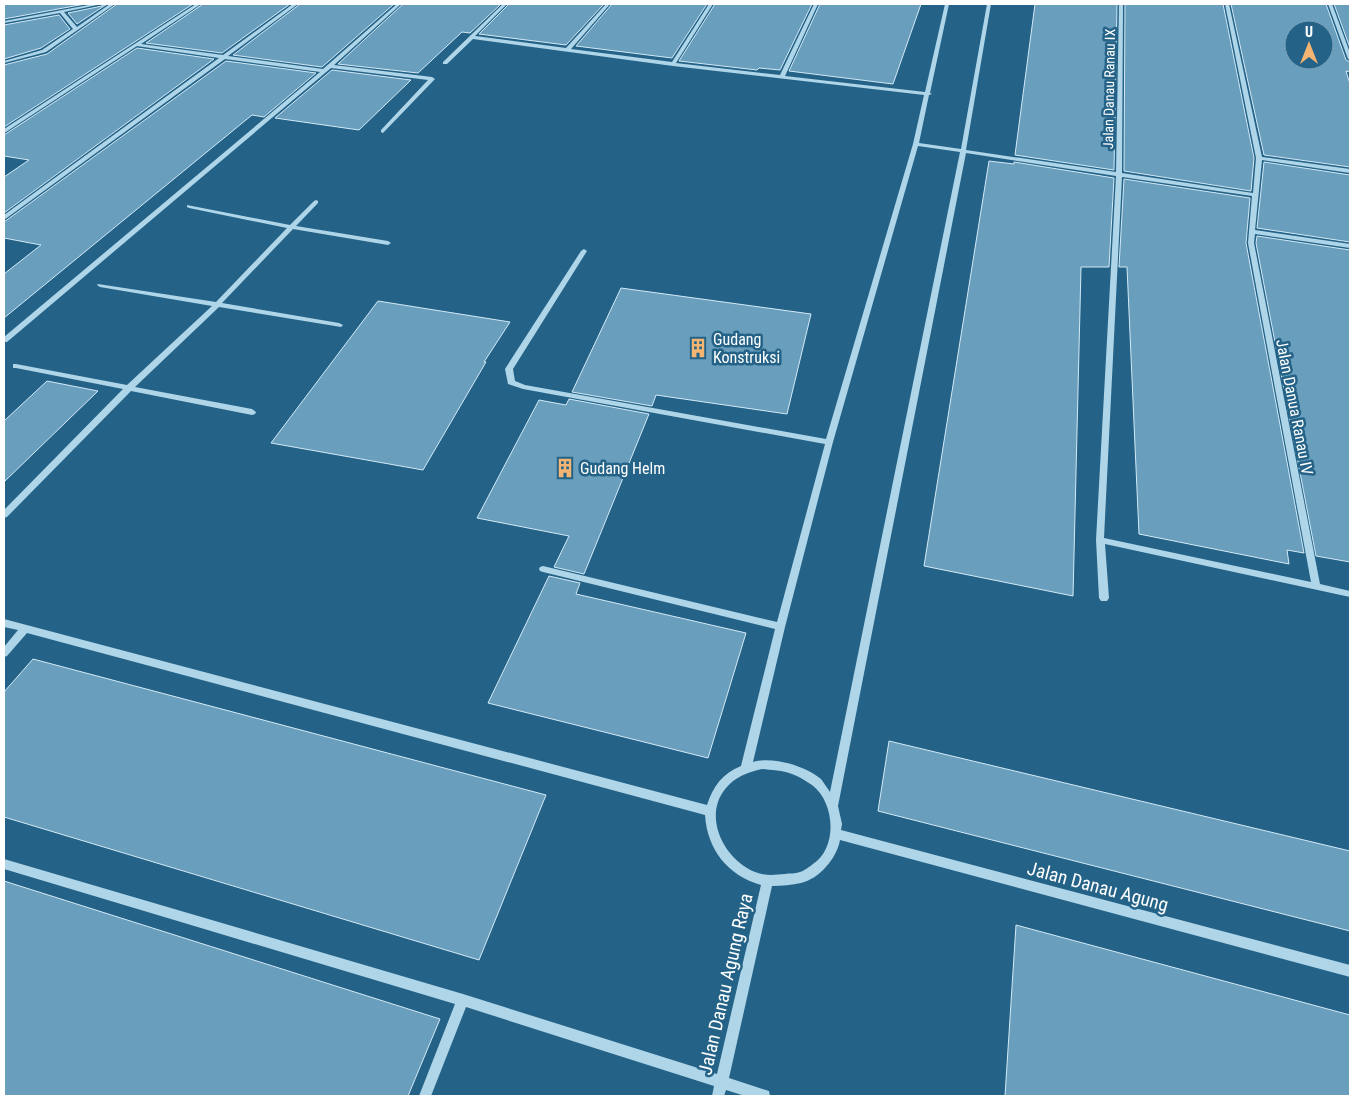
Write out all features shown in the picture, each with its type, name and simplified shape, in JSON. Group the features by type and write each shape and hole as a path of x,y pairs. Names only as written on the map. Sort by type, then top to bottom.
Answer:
{"street":[{"path":"4,22 100,4"},
{"path":"4,62 44,51 113,4"},
{"path":"4,130 199,4"},
{"path":"4,218 296,4"},
{"path":"4,340 324,72 398,4"},
{"path":"445,63 505,4"},
{"path":"568,49 608,4"},
{"path":"673,64 711,4"},
{"path":"782,76 816,4"},
{"path":"746,768 780,627 829,442 916,144 929,94 948,4"},
{"path":"833,805 963,152 989,4"},
{"name":"Jalan Danau Ranau IX","path":"1104,598 1100,540 1119,175 1121,4"},
{"path":"1227,4 1258,158 1253,232 1350,246"},
{"path":"1330,4 1350,58"},
{"path":"61,11 76,29"},
{"path":"471,37 673,64 929,94"},
{"path":"138,45 324,72"},
{"path":"330,66 432,78 383,131"},
{"path":"916,144 1256,195"},
{"path":"1258,158 1350,171"},
{"path":"4,514 129,388 218,304 316,202"},
{"path":"189,206 388,244"},
{"name":"Jalan Danua Ranau IV","path":"1253,232 1251,243 1316,587"},
{"path":"584,252 509,370 511,382 523,387 829,442"},
{"path":"100,285 339,325"},
{"path":"16,366 252,412"},
{"path":"1100,540 1350,594"},
{"path":"543,569 780,627"},
{"path":"4,623 711,811"},
{"path":"4,652 25,629"},
{"path":"762,764 780,764 812,777 824,790 833,805 837,820 837,834 833,848 825,861 814,871 800,878 785,882 768,881 748,876 730,863 718,848 711,830 711,811 717,793 729,778 746,768 762,764"},
{"name":"Jalan Danau Agung","path":"837,834 1350,971"},
{"path":"4,864 463,1000 764,1096"},
{"name":"Jalan Danau Agung Raya","path":"718,1096 768,881"},
{"path":"425,1096 463,1000"}],"building":[{"path":"4,4 85,4 4,19"},
{"path":"107,4 77,24 68,13 102,6"},
{"path":"117,4 193,4 4,127 4,65 47,54"},
{"path":"203,4 290,4 222,53 146,43"},
{"path":"300,4 394,4 322,67 233,55"},
{"path":"403,4 501,4 470,33 462,32 418,73 338,64"},
{"path":"509,4 604,4 566,45 479,34"},
{"path":"612,4 707,4 672,58 576,46"},
{"path":"715,4 812,4 780,70 759,68 757,70 679,61"},
{"path":"820,4 921,4 893,84 789,71"},
{"path":"1035,4 1117,4 1114,170 1015,155"},
{"path":"1125,4 1223,4 1254,158 1251,191 1124,171"},
{"path":"1231,4 1326,4 1332,20 1284,20 1284,70 1334,70 1334,26 1346,60 1350,62 1350,72 1346,71 1350,84 1350,167 1264,155"},
{"path":"1334,4 1350,4 1350,48"},
{"path":"59,15 70,29 41,48 4,59 4,25"},
{"path":"137,48 214,59 4,213 4,177 29,160 4,156 4,135"},
{"path":"226,61 316,73 264,117 252,115 4,318 4,274 41,245 4,238 4,222"},
{"path":"332,70 411,80 359,130 275,118"},
{"path":"989,161 1014,164 1014,162 1114,178 1109,267 1081,267 1073,596 924,566"},
{"path":"1264,162 1350,175 1350,242 1257,228"},
{"path":"1124,179 1250,198 1246,243 1304,553 1287,550 1289,564 1139,534 1127,267 1119,267"},
{"path":"1257,236 1350,250 1350,562 1316,556 1256,243"},
{"name":"Gudang Konstruksi","path":"621,288 811,314 787,414 656,395 652,406 572,392"},
{"path":"378,301 510,322 484,362 486,362 423,470 271,443"},
{"path":"47,381 98,391 4,482 4,421"},
{"name":"Gudang Helm","path":"569,399 649,414 584,574 554,567 569,536 477,518 539,400 566,405"},
{"path":"549,576 580,583 576,594 746,633 708,758 488,703"},
{"path":"33,659 546,795 479,960 4,817 4,692"},
{"path":"889,741 1350,851 1350,931 878,811"},
{"path":"4,881 440,1019 408,1096 4,1096"},
{"path":"1016,925 1350,1015 1350,1096 1005,1096"}],"place":[{"name":"Gudang Konstruksi","path":"698,348"},
{"name":"Gudang Helm","path":"565,468"}]}
